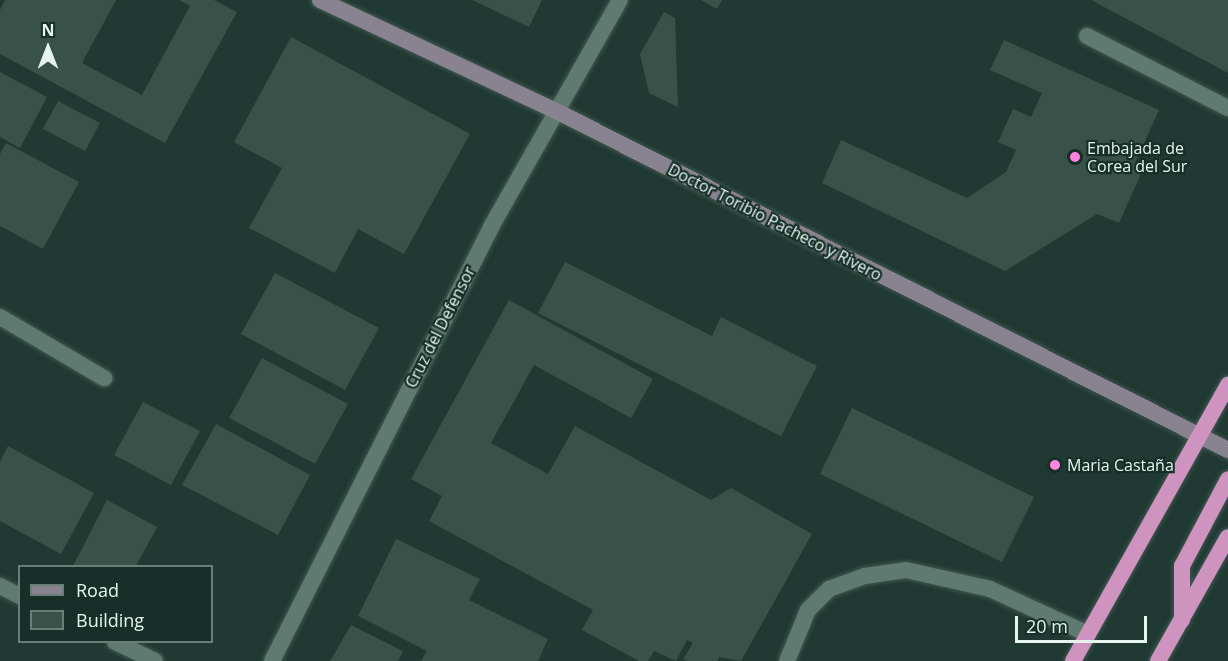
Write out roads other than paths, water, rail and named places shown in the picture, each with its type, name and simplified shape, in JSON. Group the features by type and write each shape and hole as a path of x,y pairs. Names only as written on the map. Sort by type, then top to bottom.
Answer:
{"highway":[{"path":"1073,661 1228,385"},
{"path":"1182,620 1182,566 1228,478"},
{"path":"1158,661 1228,537"}],"main road":[{"name":"Doctor Toribio Pacheco y Rivero","path":"320,0 554,110 1228,450"}],"street":[{"name":"Cruz del Defensor","path":"272,661 554,110 620,0"},
{"path":"1087,36 1228,108"},
{"path":"0,316 104,378"},
{"path":"787,661 808,610 829,589 865,576 906,570 990,589 1088,634"},
{"path":"0,586 18,595"},
{"path":"117,643 155,661"}],"place":[{"name":"Embajada de Corea del Sur","path":"1075,157"},
{"name":"Maria Castaña","path":"1055,465"}]}
